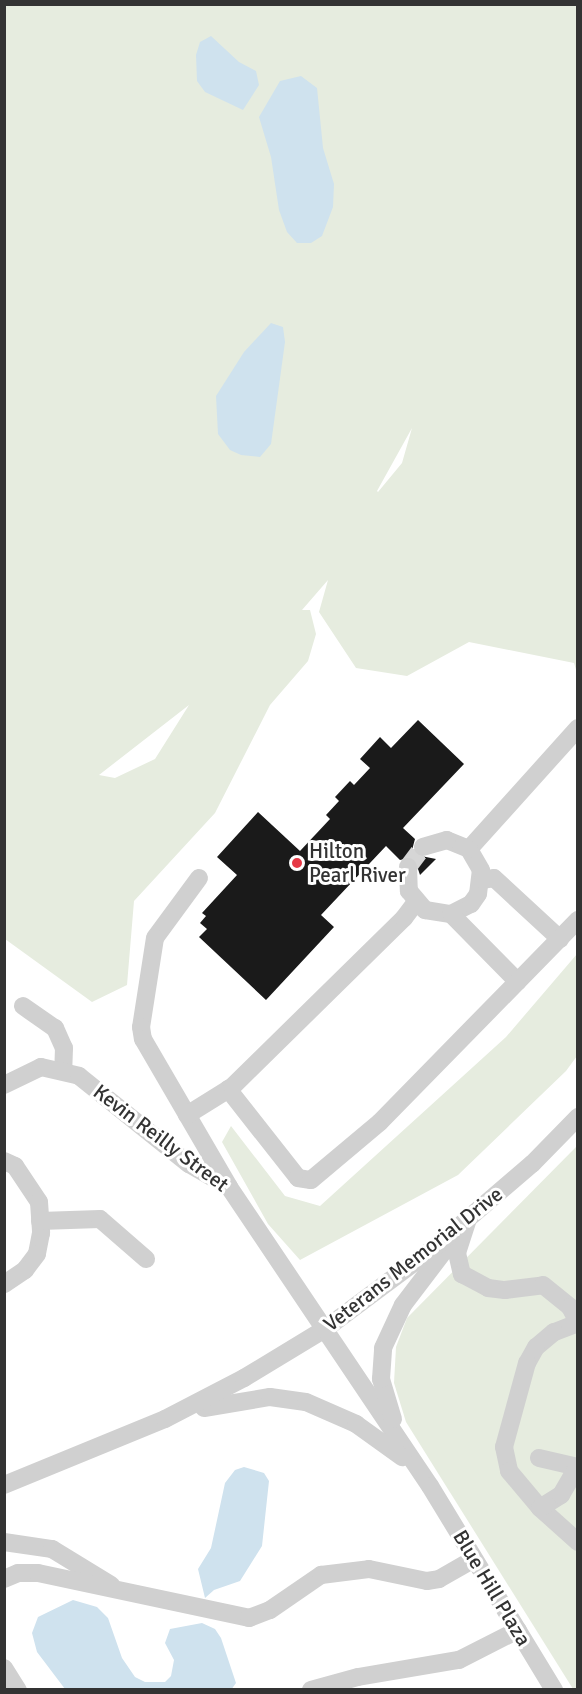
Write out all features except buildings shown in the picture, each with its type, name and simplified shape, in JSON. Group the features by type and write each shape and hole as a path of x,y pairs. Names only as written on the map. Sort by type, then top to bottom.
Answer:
{"street":[{"path":"469,849 578,728"},
{"path":"408,867 410,891 416,902 437,914 451,914 471,904 483,880 477,859 469,849 447,840 423,847"},
{"path":"199,878 155,938 141,1027 143,1039 229,1187"},
{"path":"483,880 494,878 561,939"},
{"path":"187,1115 228,1089 396,926 416,902"},
{"path":"451,914 453,920 518,982"},
{"path":"228,1089 298,1178 311,1180 380,1122 578,920"},
{"path":"23,1006 55,1028 64,1048 63,1071"},
{"name":"Kevin Reilly Street","path":"4,1085 41,1067 79,1076 189,1164 229,1187 325,1329"},
{"name":"Veterans Memorial Drive","path":"4,1485 165,1419 244,1378 325,1329 468,1219 578,1117"},
{"path":"4,1161 15,1167 39,1202 40,1221 36,1254 25,1270 4,1284"},
{"path":"40,1221 100,1219 146,1259"},
{"path":"468,1219 457,1252 462,1274 488,1288 505,1290 543,1285 570,1307 578,1323 554,1332 536,1347 527,1363 504,1447 509,1471 540,1508 578,1542"},
{"name":"Blue Hill Plaza","path":"468,1219 403,1305 388,1332 382,1356 381,1379 390,1412 430,1486 554,1689"},
{"name":"Blue Hill Plaza","path":"325,1329 430,1486"},
{"name":"Blue Hill Plaza","path":"165,1419 250,1398 306,1402 371,1434 430,1486"},
{"path":"539,1458 577,1467 561,1495 540,1508"},
{"path":"4,1542 52,1549 131,1594"},
{"path":"4,1579 18,1573 38,1573 249,1618 270,1610 321,1575 369,1569 427,1581 439,1579 474,1559"},
{"path":"311,1689 477,1654 518,1630"},
{"path":"373,1689 390,1677 418,1667"},
{"path":"4,1668 18,1689"}],"shaded area":[{"path":"4,5 577,5 577,673 574,663 469,642 407,676 356,668 319,612 328,580 302,610 310,610 316,634 308,661 270,705 215,813 134,901 127,985 92,1002 5,939","holes":["412,428 402,463 378,492 377,491","189,705 155,759 115,778 99,775"]},
{"path":"577,954 577,1056 566,1071 458,1175 300,1260 268,1224 222,1142 231,1126 285,1196 320,1206 506,1037"},
{"path":"577,1146 577,1689 573,1689 406,1422 394,1383 396,1347 407,1318"}],"water":[{"path":"211,36 239,62 256,71 259,85 243,110 205,92 197,81 196,55 200,42"},
{"path":"301,76 317,88 323,148 334,184 333,207 322,236 311,243 297,243 287,232 279,210 271,157 259,117 280,81"},
{"path":"271,323 283,327 285,342 271,444 260,457 241,455 230,450 218,434 216,396 244,352"},
{"path":"244,1467 264,1473 269,1481 262,1546 240,1581 214,1590 205,1598 198,1569 211,1548 225,1483 235,1470"},
{"path":"73,1600 97,1607 108,1618 122,1658 135,1677 145,1682 165,1682 171,1676 174,1660 165,1643 170,1629 202,1623 215,1629 221,1638 236,1683 231,1690 65,1689 37,1652 32,1633 38,1617"}],"tunnel":[{"path":"408,867 423,847"}],"place":[{"name":"Hilton Pearl River","path":"297,863"}]}
